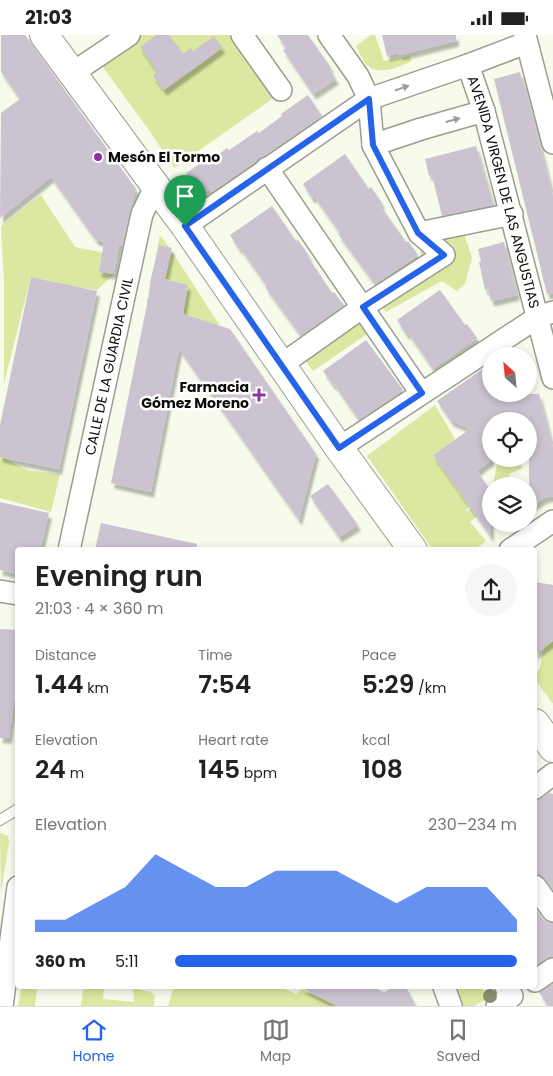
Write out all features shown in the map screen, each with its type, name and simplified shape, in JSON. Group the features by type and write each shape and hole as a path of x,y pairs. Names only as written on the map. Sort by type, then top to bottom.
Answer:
{"main road":[{"path":"44,35 71,74 156,185 406,545"},
{"path":"537,726 553,748"}],"street":[{"path":"71,74 128,35"},
{"path":"242,35 280,81 252,35"},
{"path":"281,365 363,307 444,255 418,233 373,145 369,99 358,76 329,35"},
{"path":"185,226 369,99 468,65 525,39 549,109 553,143"},
{"name":"AVENIDA VIRGEN DE LAS ANGUSTIAS","path":"468,65 484,111 512,214 546,314 553,378"},
{"path":"373,145 484,111"},
{"path":"267,168 422,393"},
{"name":"CALLE DE LA GUARDIA CIVIL","path":"70,547 142,214 156,185"},
{"path":"418,233 512,214"},
{"path":"339,448 546,314"},
{"path":"514,547 553,521"},
{"path":"0,591 15,594"},
{"path":"537,786 553,774"},
{"path":"537,889 553,911"},
{"path":"2,1006 15,909"},
{"path":"537,980 553,969"},
{"path":"434,1006 436,989"},
{"path":"445,989 451,1006"}],"lane":[{"path":"0,820 15,811"}],"green space":[{"path":"136,35 236,35 278,95 174,168 149,130 99,62"},
{"path":"371,35 375,35 384,61 409,56 412,61 388,70 371,68 366,64 356,46"},
{"path":"41,195 75,247 115,255 114,274 97,290 73,286 68,307 51,303 56,282 31,277 4,383 4,283 1,226"},
{"path":"464,233 472,258 465,284 457,291 442,281 386,312 380,303 419,276 421,249 436,237"},
{"path":"160,235 220,326 147,306 147,298 184,306 188,285 165,279 168,264 155,261"},
{"path":"360,317 370,332 313,371 303,357"},
{"path":"435,405 455,439 433,455 469,506 465,512 482,502 482,512 470,522 486,541 478,547 431,547 367,456"},
{"path":"0,456 27,470 60,474 51,512 0,498"},
{"path":"497,467 522,467 509,474 509,477 495,477"},
{"path":"553,641 553,703 537,682 537,672 540,668 544,647"},
{"path":"0,833 8,836 9,842 1,893"},
{"path":"21,989 37,989 35,1006 18,1006"},
{"path":"83,989 104,989 103,999 134,1002 133,989 150,992 155,995 154,1006 81,1006"},
{"path":"173,989 285,989 296,994 302,989 337,1006 168,1006"},
{"path":"454,989 482,989 487,999 474,1006 459,1006"}],"building":[{"path":"1,35 25,35 136,189 122,246 119,246 114,274 99,272 104,242 96,240 51,177 0,218 1,113 20,99 1,72"},
{"path":"156,35 169,35 183,54 190,48 193,51 214,36 222,48 164,90 153,76 157,72 140,47"},
{"path":"277,35 308,35 331,68 329,69 336,79 313,94 283,50 286,48"},
{"path":"382,35 456,35 456,41 400,55 399,53 387,56"},
{"path":"520,72 553,196 553,293 547,294 494,79"},
{"path":"308,95 322,116 211,192 209,189 201,195 186,173 213,155 215,157 227,148 229,150 257,131 259,133 282,116 281,114"},
{"path":"476,146 493,205 442,216 432,175 429,176 425,159"},
{"path":"345,154 369,189 371,187 382,203 380,205 406,242 408,241 418,255 375,284 338,234 340,233 314,196 312,198 303,184"},
{"path":"272,206 296,241 298,240 332,293 334,292 344,305 301,336 230,235"},
{"path":"504,242 517,295 491,301 488,289 485,290 478,249"},
{"path":"159,245 172,248 165,279 188,285 183,314 230,329 316,454 299,520 179,349 151,492 111,483"},
{"path":"31,277 97,291 59,469 0,457 0,425"},
{"path":"440,290 465,325 467,324 477,338 433,369 397,320"},
{"path":"366,340 403,390 359,420 323,371"},
{"path":"482,369 482,403 538,403 539,394 553,448 553,496 544,498 537,503 537,477 529,477 529,467 537,467 537,412 482,412 482,467 477,471 482,478 482,524 433,455 470,429 451,421 437,401"},
{"path":"328,484 358,525 339,537 310,496"},
{"path":"0,502 49,513 41,547 15,547 15,573 0,570"},
{"path":"101,523 197,544 196,547 96,547"},
{"path":"537,582 553,585 553,641 537,653"},
{"path":"0,629 15,630 15,695 9,738 0,738"},
{"path":"549,793 553,794 553,890 545,878 537,874 537,799"},
{"path":"537,910 543,919 553,923 553,957 537,965"},
{"path":"553,984 553,1006 548,1006 539,992"},
{"path":"304,989 377,989 384,992 390,989 407,989 416,1006 337,1006"}],"place":[{"name":"Mesón El Tormo","path":"98,157"},
{"name":"Farmacia Gómez Moreno","path":"259,395"}],"route":[{"path":"369,99 373,145 418,233 444,255 363,307 422,393 339,448 185,226 369,99"}]}
